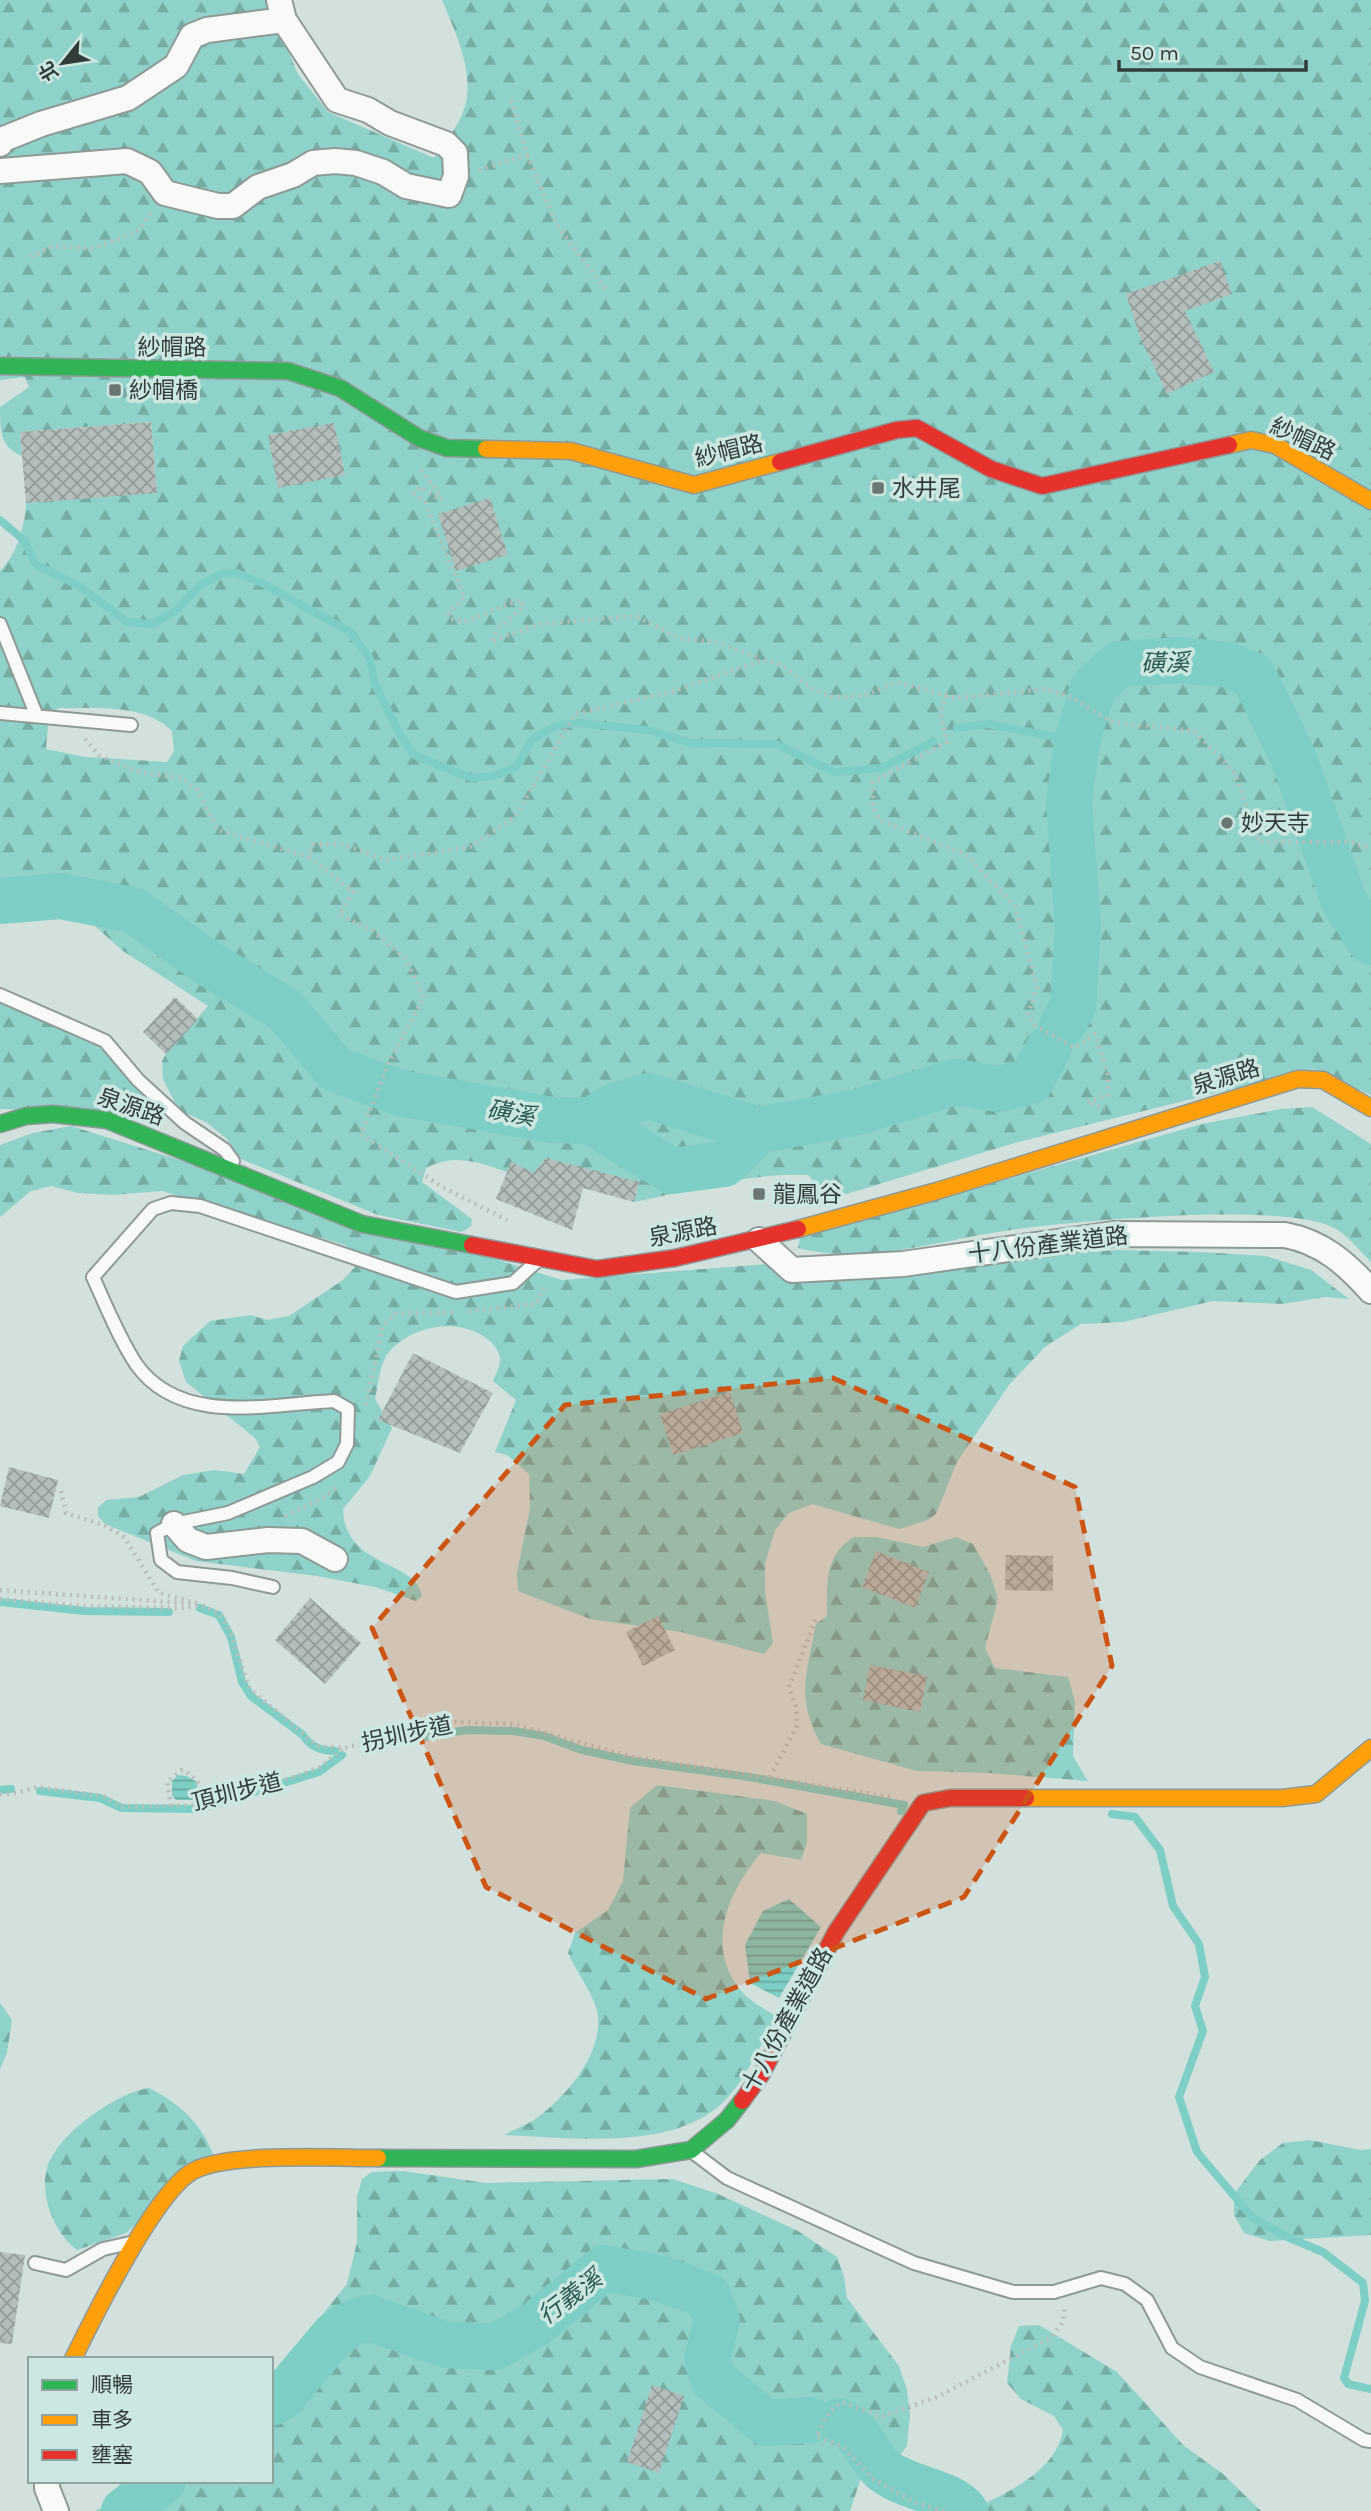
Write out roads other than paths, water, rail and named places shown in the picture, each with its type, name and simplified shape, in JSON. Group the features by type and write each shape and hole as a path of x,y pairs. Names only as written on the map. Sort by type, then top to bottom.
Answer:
{"street":[{"path":"0,144 1,140 41,124 128,97 176,66 192,36 281,10 337,100 368,110 390,123 446,144 456,153 456,176 449,195 406,186 383,172 356,163 313,163 293,175 258,187 233,206 218,206 165,193 150,172 127,161 0,171"},
{"name":"紗帽路","path":"0,366 288,371 340,388 419,438 447,448 571,451 694,485 897,430 917,428 991,469 1042,486 1251,440 1275,445 1371,500"},
{"name":"泉源路","path":"0,1124 33,1116 72,1112 107,1119 362,1224 597,1269 676,1258 759,1240 937,1191 1298,1079 1323,1080 1371,1108"},
{"name":"十八份產業道路","path":"759,1240 792,1270 903,1264 1114,1234 1285,1235 1307,1239 1347,1264 1371,1291"},
{"path":"174,1524 188,1540 206,1547 268,1540 302,1541 335,1559"},
{"name":"十八份產業道路","path":"691,2150 727,2120 761,2075 836,1932 923,1803 950,1798 1282,1798 1316,1794 1371,1748"},
{"path":"75,2357 97,2309 165,2196 192,2171 226,2160 435,2157 636,2159 691,2150"},
{"path":"47,2483 56,2511"}],"lane":[{"path":"0,624 36,715"},
{"path":"0,713 131,725"},
{"path":"0,995 105,1041 138,1080 166,1106 225,1150 240,1173"},
{"path":"273,1587 232,1578 177,1572 161,1560 157,1533 174,1524 228,1513 313,1476 338,1462 347,1444 348,1409 334,1401 206,1406 168,1393 137,1366 93,1277 153,1209 171,1203 200,1206 456,1292 513,1283 541,1257"},
{"path":"691,2150 727,2178 915,2263 1013,2292 1054,2291 1101,2278 1125,2284 1147,2300 1172,2348 1200,2367 1297,2400 1364,2440 1371,2441"},
{"path":"35,2263 66,2270 103,2249 137,2241"}],"waterway":[{"path":"0,520 25,541 35,564 79,586 127,622 153,624 177,610 199,586 221,574 236,573 262,583 350,632 370,659 374,682 398,731 414,755 471,778 494,776 516,767 533,739 558,725 579,723 647,730 691,743 776,744 834,772 881,768 933,742"},
{"name":"磺溪","path":"1062,1026 1073,1006 1078,927 1069,803 1077,741 1093,688 1119,664 1181,660 1228,665 1253,675 1294,759 1344,901 1371,942"},
{"path":"957,728 988,724 1077,741"},
{"name":"磺溪","path":"0,901 60,896 133,910 208,963 285,1010 335,1069 400,1093 552,1120 590,1121 615,1106 648,1096 759,1130 858,1112 955,1082 999,1089 1031,1081 1049,1048"},
{"path":"590,1121 672,1171 724,1164 759,1130"},
{"path":"0,1602 85,1611 169,1612"},
{"path":"200,1608 219,1615 231,1637 242,1682 251,1696 313,1745 335,1751"},
{"path":"424,1737 467,1730 514,1731 544,1736 582,1750 633,1761 749,1777 904,1805 901,1811"},
{"path":"40,1791 100,1798 122,1808 199,1809 319,1772 342,1755"},
{"path":"0,1790 11,1789"},
{"path":"1112,1814 1135,1817 1160,1850 1173,1906 1199,1944 1205,1977 1195,2006 1203,2031 1179,2097 1197,2152 1253,2218 1287,2237 1323,2252 1363,2283 1365,2301 1344,2378 1348,2384 1371,2389"},
{"name":"行義溪","path":"273,2402 282,2397 334,2335 352,2323 370,2318 446,2345 495,2347 536,2324 604,2268 660,2278 708,2296 717,2321 707,2359 713,2379 766,2423 811,2420"},
{"name":"行義溪","path":"839,2421 858,2436 882,2469 902,2481 949,2499 965,2511"},
{"name":"行義溪","path":"124,2511 160,2483"}],"place":[{"name":"紗帽橋","path":"115,390"},
{"name":"水井尾","path":"878,488"},
{"name":"妙天寺","path":"1227,823"},
{"name":"龍鳳谷","path":"759,1194"}]}
